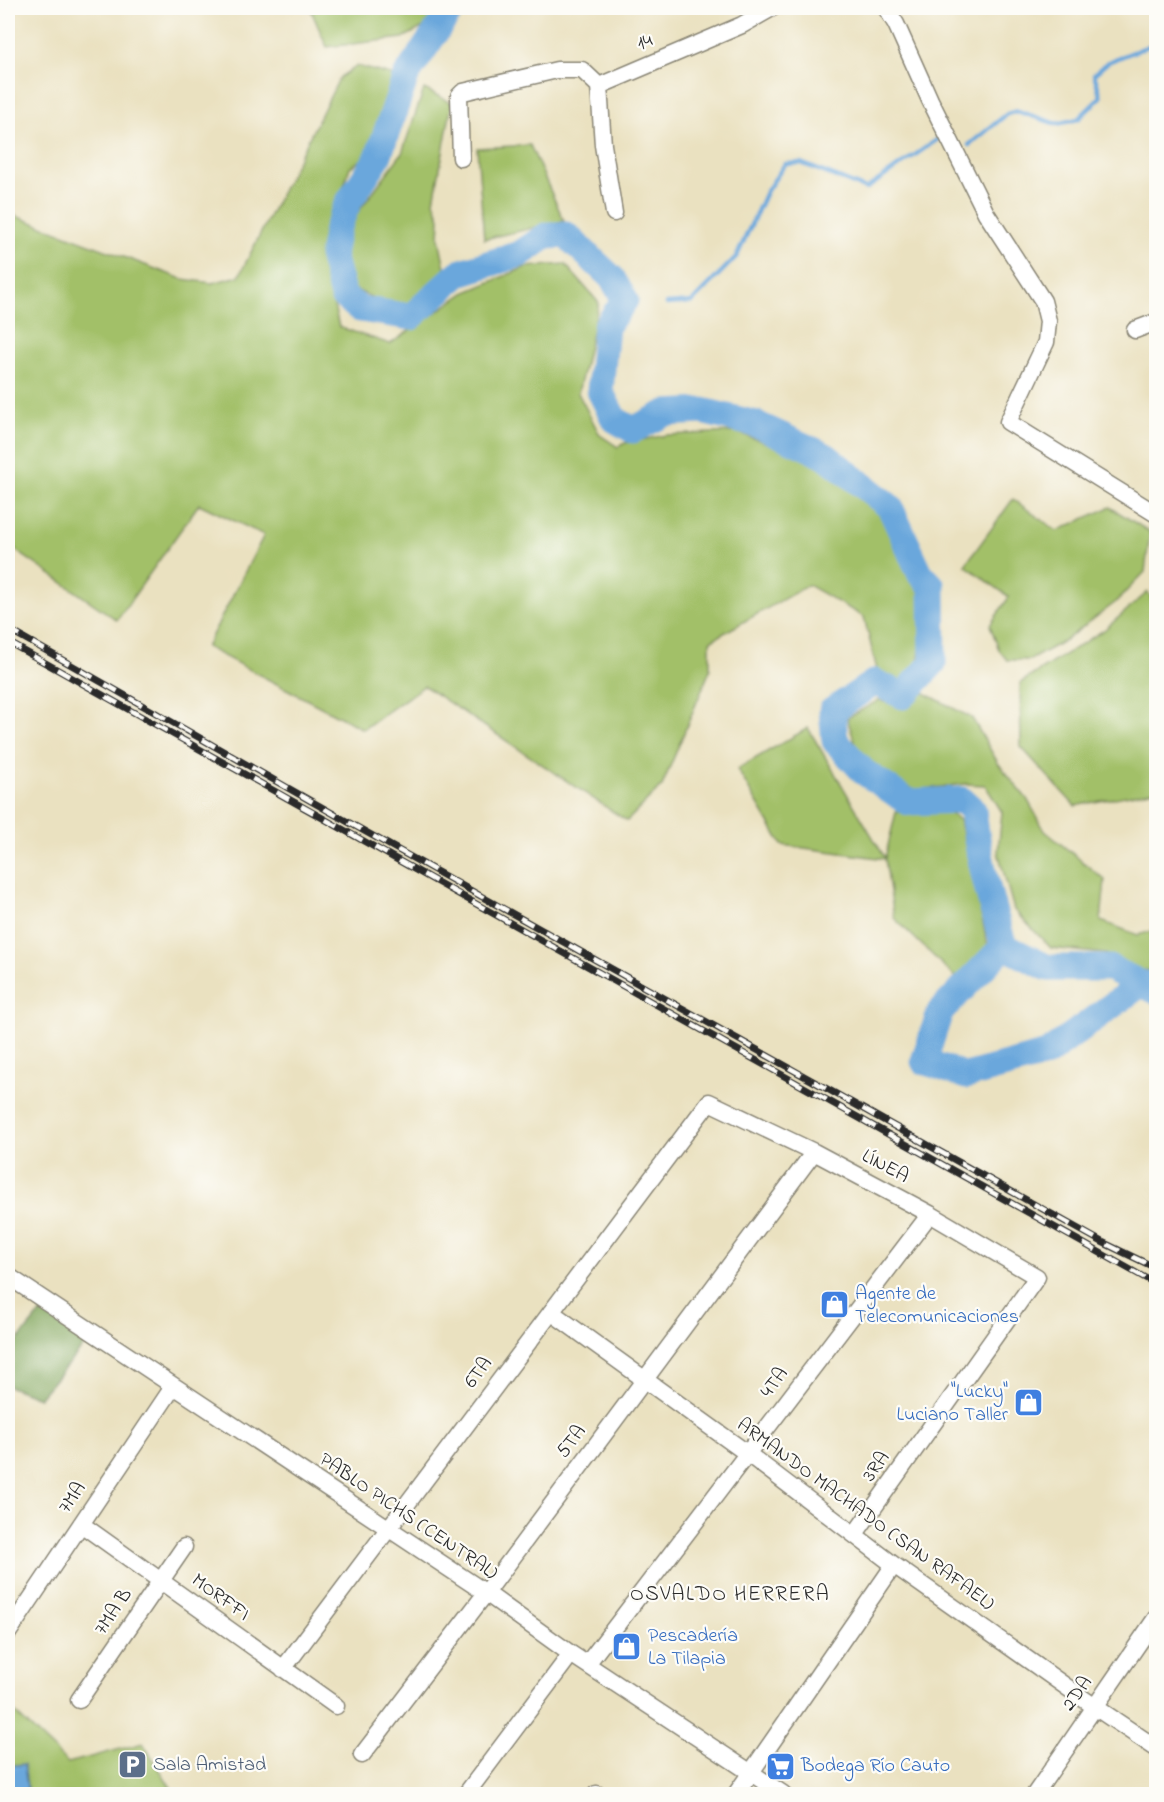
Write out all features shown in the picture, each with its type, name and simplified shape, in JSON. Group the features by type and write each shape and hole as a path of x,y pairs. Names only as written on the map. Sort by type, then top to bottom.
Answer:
{"street":[{"name":"14","path":"599,86 742,25 772,8"},
{"path":"886,8 896,24 930,100 986,213 1043,301 1048,321 1046,342 1008,422 1156,514"},
{"path":"461,158 459,96 463,92 557,70 582,70 599,86 603,145 614,213"},
{"path":"1135,330 1156,322"},
{"name":"LÍNEA","path":"709,1102 814,1152 930,1214 1037,1278"},
{"name":"6TA","path":"283,1669 709,1102"},
{"name":"5TA","path":"362,1755 486,1593 814,1152"},
{"name":"4TA","path":"587,1664 930,1214"},
{"name":"PABLO PICHS (CENTRAL)","path":"8,1276 387,1530 486,1593 571,1654 783,1794"},
{"name":"3RA","path":"855,1534 1037,1278"},
{"name":"ARMANDO MACHADO (SAN RAFAEL)","path":"551,1312 748,1454 894,1565 1156,1748"},
{"name":"7MA","path":"8,1633 173,1387"},
{"name":"MORFFI","path":"81,1524 336,1706"},
{"name":"7MA B","path":"79,1700 184,1547"},
{"path":"736,1794 894,1565"},
{"name":"2DA","path":"1035,1794 1156,1618"},
{"path":"466,1794 571,1654"}],"green space":[{"path":"310,8 459,8 403,38 327,47"},
{"path":"357,66 395,76 370,155 350,167 322,254 339,327 390,344 464,293 526,267 565,264 599,303 578,393 600,435 618,447 625,443 667,435 736,432 800,455 834,474 885,515 912,570 927,614 918,662 900,688 877,670 864,617 808,585 710,641 710,670 662,786 627,821 424,686 363,729 206,647 264,535 199,504 117,620 8,545 8,213 182,279 212,283 239,276 340,77"},
{"path":"424,89 452,103 434,201 440,218 439,238 446,273 410,305 381,302 352,288 342,247 358,212 402,153"},
{"path":"530,145 564,221 484,239 477,148"},
{"path":"1013,499 1057,531 1110,507 1150,532 1145,572 1116,602 1064,641 1030,660 1007,660 999,650 990,625 1009,597 965,565"},
{"path":"1148,592 1156,606 1156,790 1075,806 1021,747 1020,683 1104,630"},
{"path":"923,692 972,718 998,763 1027,799 1045,831 1105,880 1101,921 1138,935 1156,930 1156,971 1140,970 1105,954 1051,948 1014,910 998,852 1002,812 985,785 965,784 914,790 881,772 856,746 847,718 879,700 901,707"},
{"path":"808,728 885,858 896,812 943,809 960,820 989,950 960,982 894,918 885,859 782,845 737,769"},
{"path":"43,1310 88,1341 39,1398 8,1386 8,1352"},
{"path":"8,1706 68,1763 143,1743 175,1794 8,1794"}],"water":[{"path":"24,1764 28,1794 8,1794 8,1766"}],"waterway":[{"path":"452,8 406,76 378,157 348,203 337,229 332,255 343,296 360,309 411,317 459,273 520,254 546,236 566,235 612,278 625,300 606,327 600,391 614,419 633,430 666,413 702,411 756,424 826,456 890,507 920,573 932,586 933,663 903,696 875,682 832,711 835,741 864,772 908,802 962,800 973,810 985,879 1004,946 1048,968 1110,968 1156,991"},
{"path":"969,145 1007,114 1017,111 1057,124 1078,119 1101,97 1094,74 1108,62 1151,45 1156,48"},
{"path":"667,304 692,302 737,256 766,192 785,164 801,163 866,189 941,137"},
{"path":"1004,946 940,1012 924,1061 966,1076 1047,1054 1142,983"}],"railway":[{"path":"8,629 348,822 1102,1242 1156,1268"},
{"path":"8,642 1156,1284"}],"place":[{"name":"Agente de Telecomunicaciones","path":"834,1305"},
{"name":"\"Lucky\" Luciano Taller","path":"1029,1403"},
{"name":"Pescadería La Tilapia","path":"627,1647"},
{"name":"Sala Amistad","path":"132,1765"},
{"name":"Bodega Río Cauto","path":"780,1766"}],"district":[{"name":"OSVALDO HERRERA","path":"730,1595"}]}
